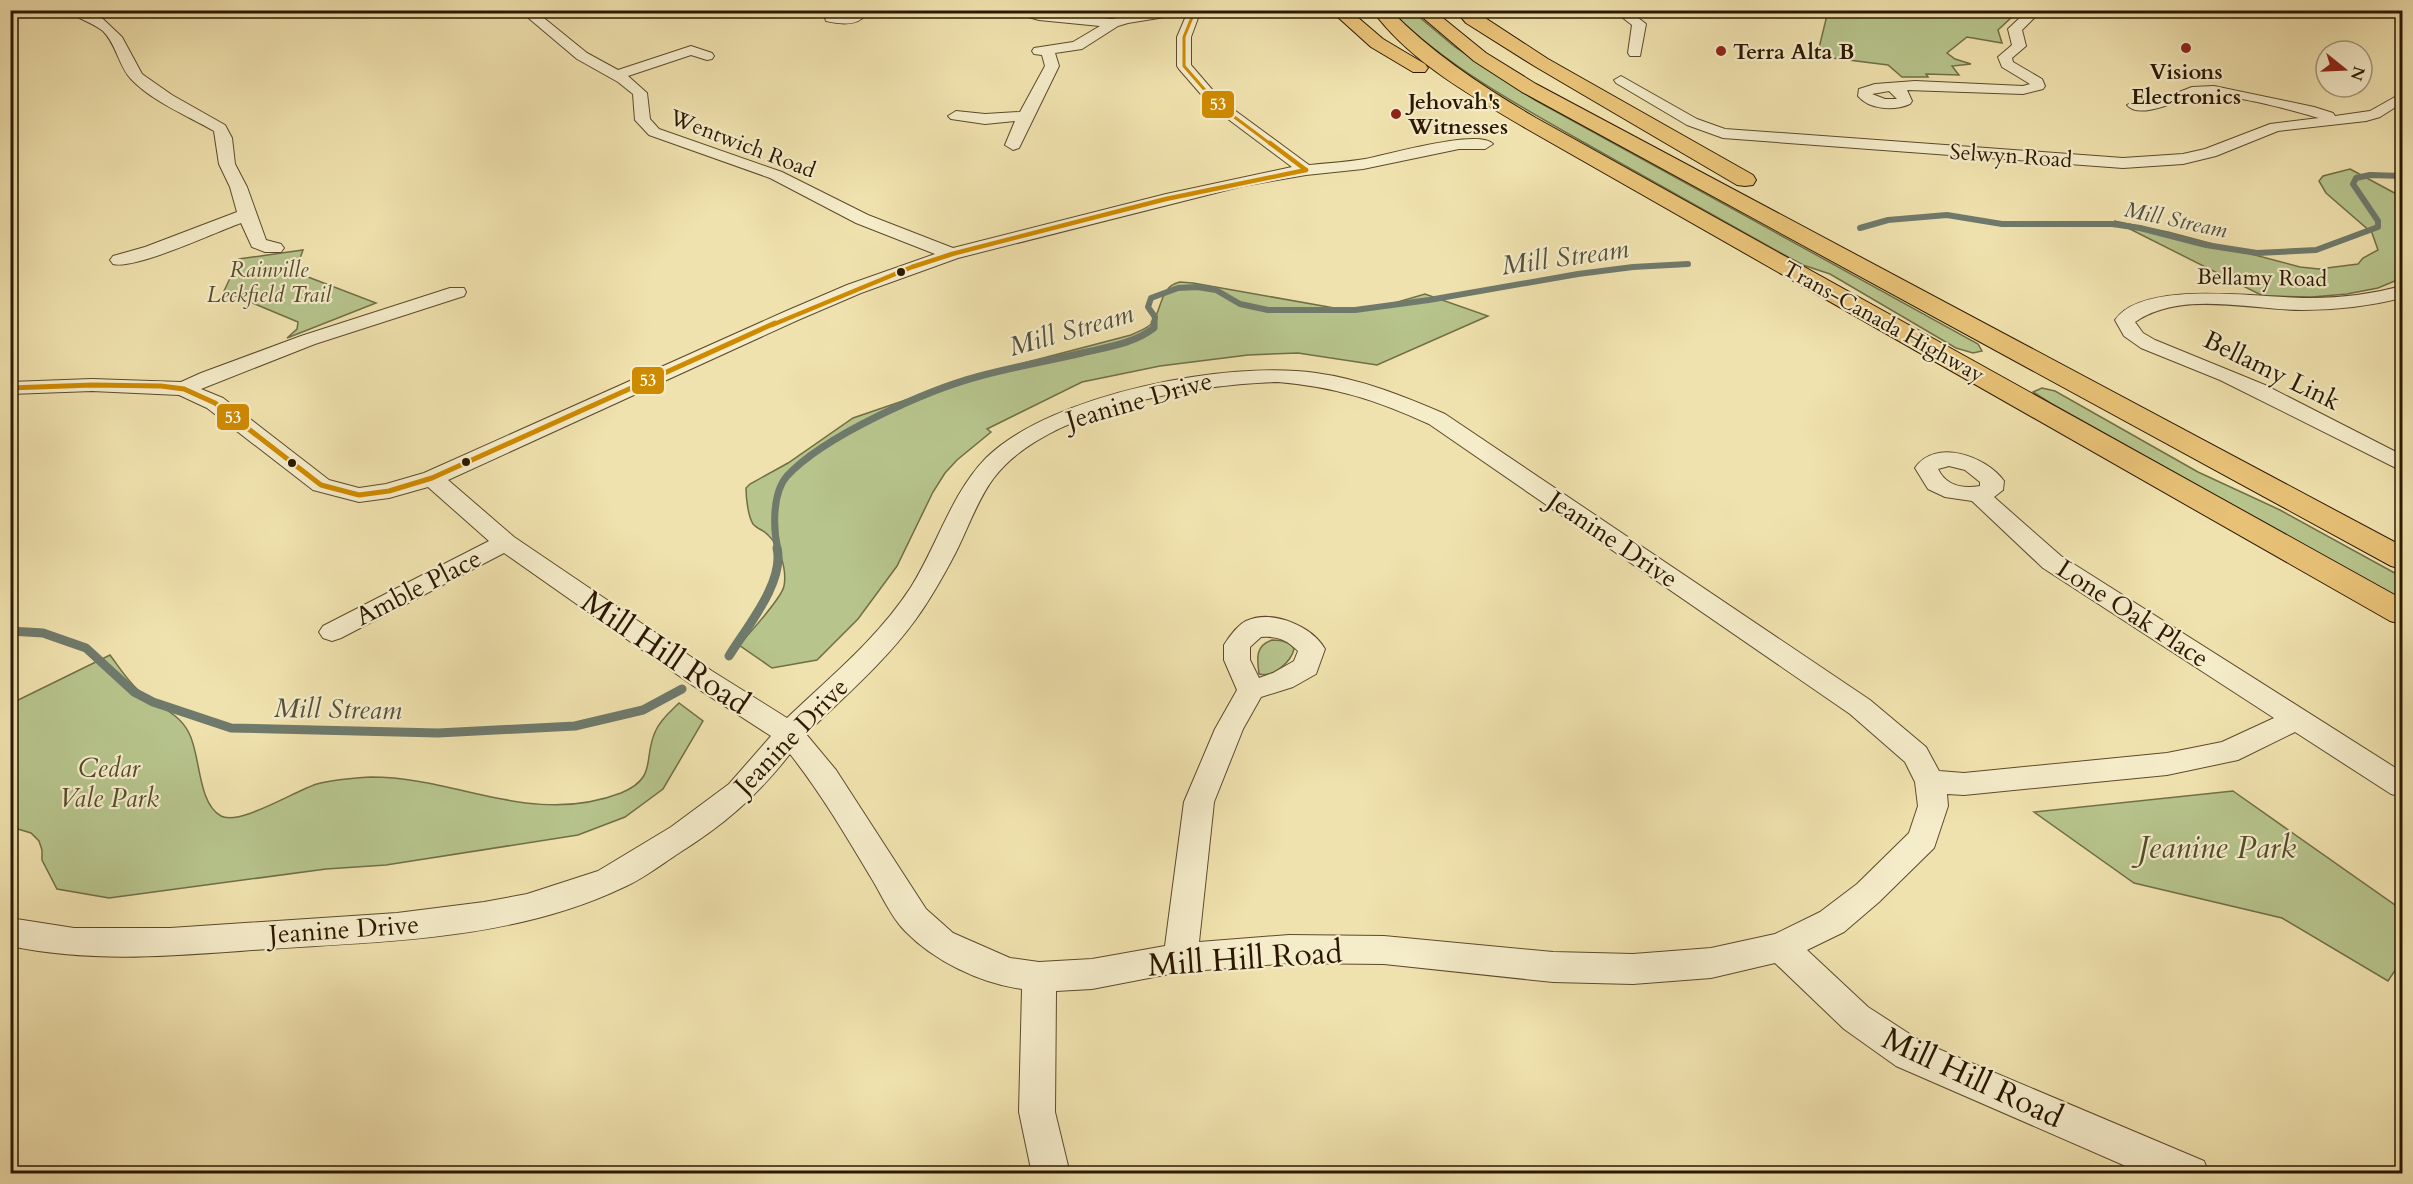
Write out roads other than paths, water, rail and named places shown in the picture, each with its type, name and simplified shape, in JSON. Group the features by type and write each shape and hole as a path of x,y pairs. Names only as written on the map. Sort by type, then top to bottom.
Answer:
{"highway":[{"path":"1338,10 1377,42 1430,75 1542,138 1583,153"},
{"name":"Trans-Canada Highway","path":"1380,10 1435,61 1473,88 1583,153 2403,613"},
{"name":"Trans-Canada Highway","path":"1422,10 1480,57 1529,88 2403,559"},
{"path":"1463,10 1508,42 1609,103 1846,237 2403,545"},
{"path":"1472,10 1508,42"}],"street":[{"path":"73,10 105,24 127,58 130,68 138,77 169,100 220,128 225,136 228,169 235,178 258,243 274,248"},
{"name":"Wentwich Road","path":"525,10 582,56 617,75 640,93 643,120 654,132 776,175 862,219 952,254"},
{"path":"1010,10 1039,16 1113,23 1163,13 1195,12 1184,37 1184,66 1217,104 1306,170"},
{"path":"1619,10 1639,24 1635,53"},
{"path":"1893,87 2023,90 2038,86 2037,82 2007,64 2005,57 2019,46 2015,29 2036,10"},
{"path":"1013,145 1025,116 1052,66 1043,51 1077,46 1113,23"},
{"path":"617,75 692,50 707,56"},
{"name":"Selwyn Road","path":"1621,80 1692,122 1723,133 2123,163 2183,159 2210,153 2275,127 2375,114 2403,97"},
{"path":"2134,105 2164,103 2192,91 2214,90 2309,110 2336,120"},
{"path":"956,116 985,119 1025,116"},
{"path":"10,388 92,385 161,386 184,389 215,403 321,485 359,495 389,491 432,478 791,316 952,254 1166,199 1306,170 1363,164 1459,144 1485,144"},
{"path":"119,260 151,251 248,214"},
{"path":"184,389 208,377 308,340 457,292"},
{"name":"Bellamy Road","path":"2125,320 2133,312 2145,307 2185,300 2309,304 2353,302 2403,292"},
{"name":"Bellamy Link","path":"2125,320 2133,335 2146,343 2227,375 2403,464"},
{"name":"Jeanine Drive","path":"10,932 49,940 98,943 362,930 444,921 535,905 611,879 680,838 742,790 790,734 880,645 922,590 981,480 999,458 1020,441 1050,426 1132,397 1199,380 1259,374 1289,376 1356,387 1401,402 1437,419 1860,707 1916,755 1930,782 1933,806 1923,839 1869,893 1832,922 1781,947"},
{"name":"Mill Hill Road","path":"432,478 505,542 702,678 790,734 826,778 914,919 941,943 979,962 1010,973 1038,977 1092,974 1180,958 1289,949 1384,950 1554,967 1633,969 1711,963 1781,947 1856,1018 1909,1054 1961,1078 2190,1173"},
{"name":"Lone Oak Place","path":"1979,495 2052,562 2403,786"},
{"name":"Amble Place","path":"332,632 505,542"},
{"path":"1180,958 1199,802 1229,729 1251,690"},
{"path":"1930,782 1964,784 2167,764 2228,752 2296,719"},
{"path":"1038,977 1037,1112 1051,1173"}],"waterway":[{"name":"Mill Stream","path":"1860,228 1888,220 1947,215 2002,224 2112,224 2140,228 2206,245 2257,253 2316,250 2378,227 2378,221 2353,184 2356,178 2370,175 2402,176"},
{"name":"Mill Stream","path":"1154,325 1155,317 1148,307 1151,298 1178,288 1197,287 1216,290 1240,304 1268,310 1355,310 1429,300 1578,274 1633,267 1688,264"},
{"name":"Mill Stream","path":"778,550 775,512 782,483 804,461 850,430 905,403 958,383 1120,344 1146,333 1154,328 1154,325"},
{"name":"Mill Stream","path":"729,656 770,590 778,561 777,548"},
{"name":"Mill Stream","path":"10,631 43,633 86,648 134,692 153,702 231,728 438,733 575,726 643,710 682,689"}],"place":[{"name":"Visions Electronics","path":"2186,48"},
{"name":"Terra Alta B","path":"1721,51"},
{"name":"Jehovah's Witnesses","path":"1396,114"}],"park label":[{"name":"Rainville Leckfield Trail","path":"269,282"},
{"name":"Cedar Vale Park","path":"109,783"},
{"name":"Jeanine Park","path":"2217,847"}]}
